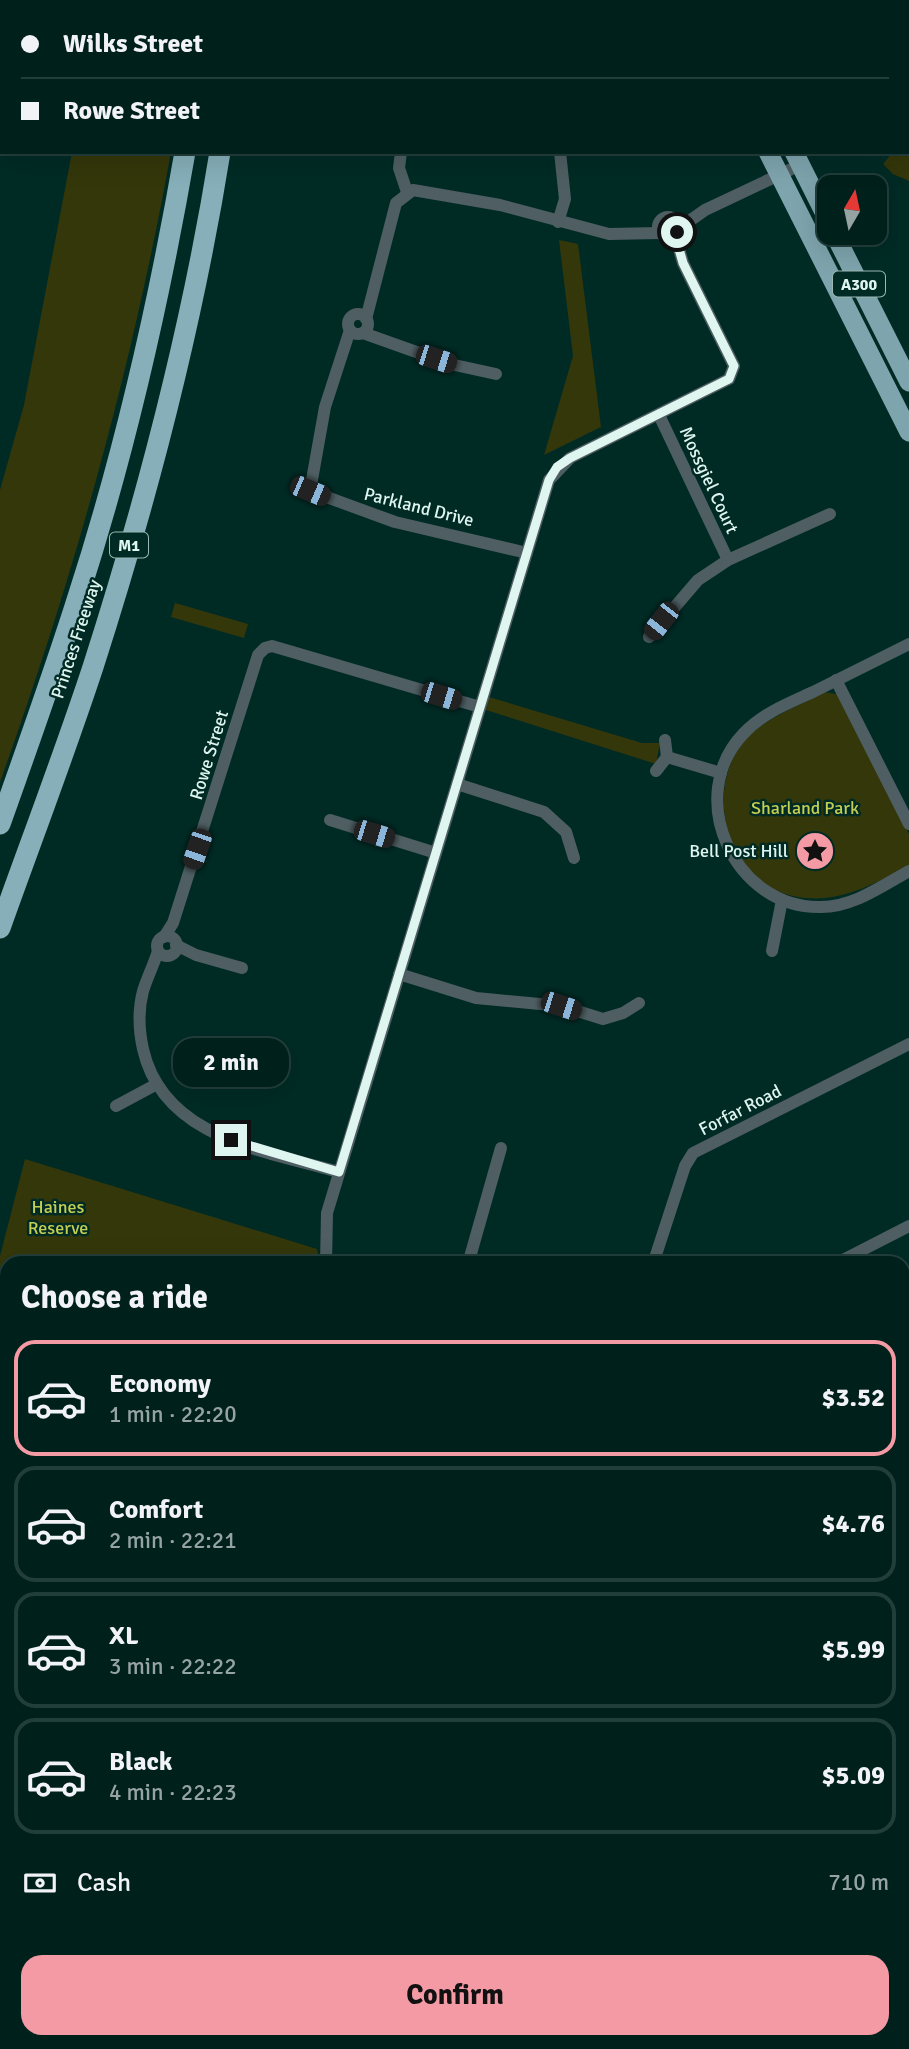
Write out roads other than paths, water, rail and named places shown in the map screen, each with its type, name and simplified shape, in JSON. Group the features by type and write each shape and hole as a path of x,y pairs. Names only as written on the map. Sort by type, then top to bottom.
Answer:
{"highway":[{"name":"Princes Freeway","path":"0,824 79,595 113,479 145,353 185,154"},
{"name":"Princes Freeway","path":"0,928 93,668 155,450 203,256 220,154"},
{"path":"203,256 230,154"},
{"name":"A300","path":"769,154 901,399 909,432"},
{"path":"797,158 817,198"},
{"name":"A300","path":"840,245 909,383"},
{"path":"885,336 909,351"}],"street":[{"path":"401,154 399,168 407,192 418,188 467,197 609,234 668,229 779,175 797,158"},
{"path":"558,222 565,199 561,154"},
{"name":"Parkland Drive","path":"407,192 396,203 388,241 360,326 340,363 325,407 310,491 395,522 527,553"},
{"path":"326,1256 327,1213 549,480 557,467 570,458 729,379 733,372 734,366 668,229"},
{"path":"360,326 396,344 450,364 496,373"},
{"path":"901,399 909,383"},
{"name":"Mossgiel Court","path":"659,415 728,560"},
{"name":"Mossgiel Court","path":"649,637 698,580 728,560 830,514"},
{"path":"909,644 767,715 744,733 729,753 721,773 720,829 731,855 748,879 782,900 821,907 849,902 909,871"},
{"name":"Rowe Street","path":"339,1172 211,1132 166,1099 157,1084 141,1040 141,1009 149,978 169,947 173,923 258,655 265,648 272,646 480,707"},
{"path":"836,680 909,824"},
{"path":"656,771 667,757 665,740"},
{"path":"667,757 721,773"},
{"path":"457,784 544,813 566,832 574,858"},
{"path":"330,820 436,853"},
{"path":"772,951 782,900"},
{"path":"169,947 242,968"},
{"path":"399,974 476,998 561,1006 603,1019 623,1013 639,1003"},
{"name":"Forfar Road","path":"656,1256 685,1166 693,1153 909,1044"},
{"path":"116,1106 157,1084"},
{"path":"470,1256 501,1148"},
{"path":"851,1256 909,1226"}],"place":[{"name":"Bell Post Hill","path":"815,851"}],"park label":[{"name":"Sharland Park","path":"805,808"},
{"name":"Haines Reserve","path":"58,1217"}]}
